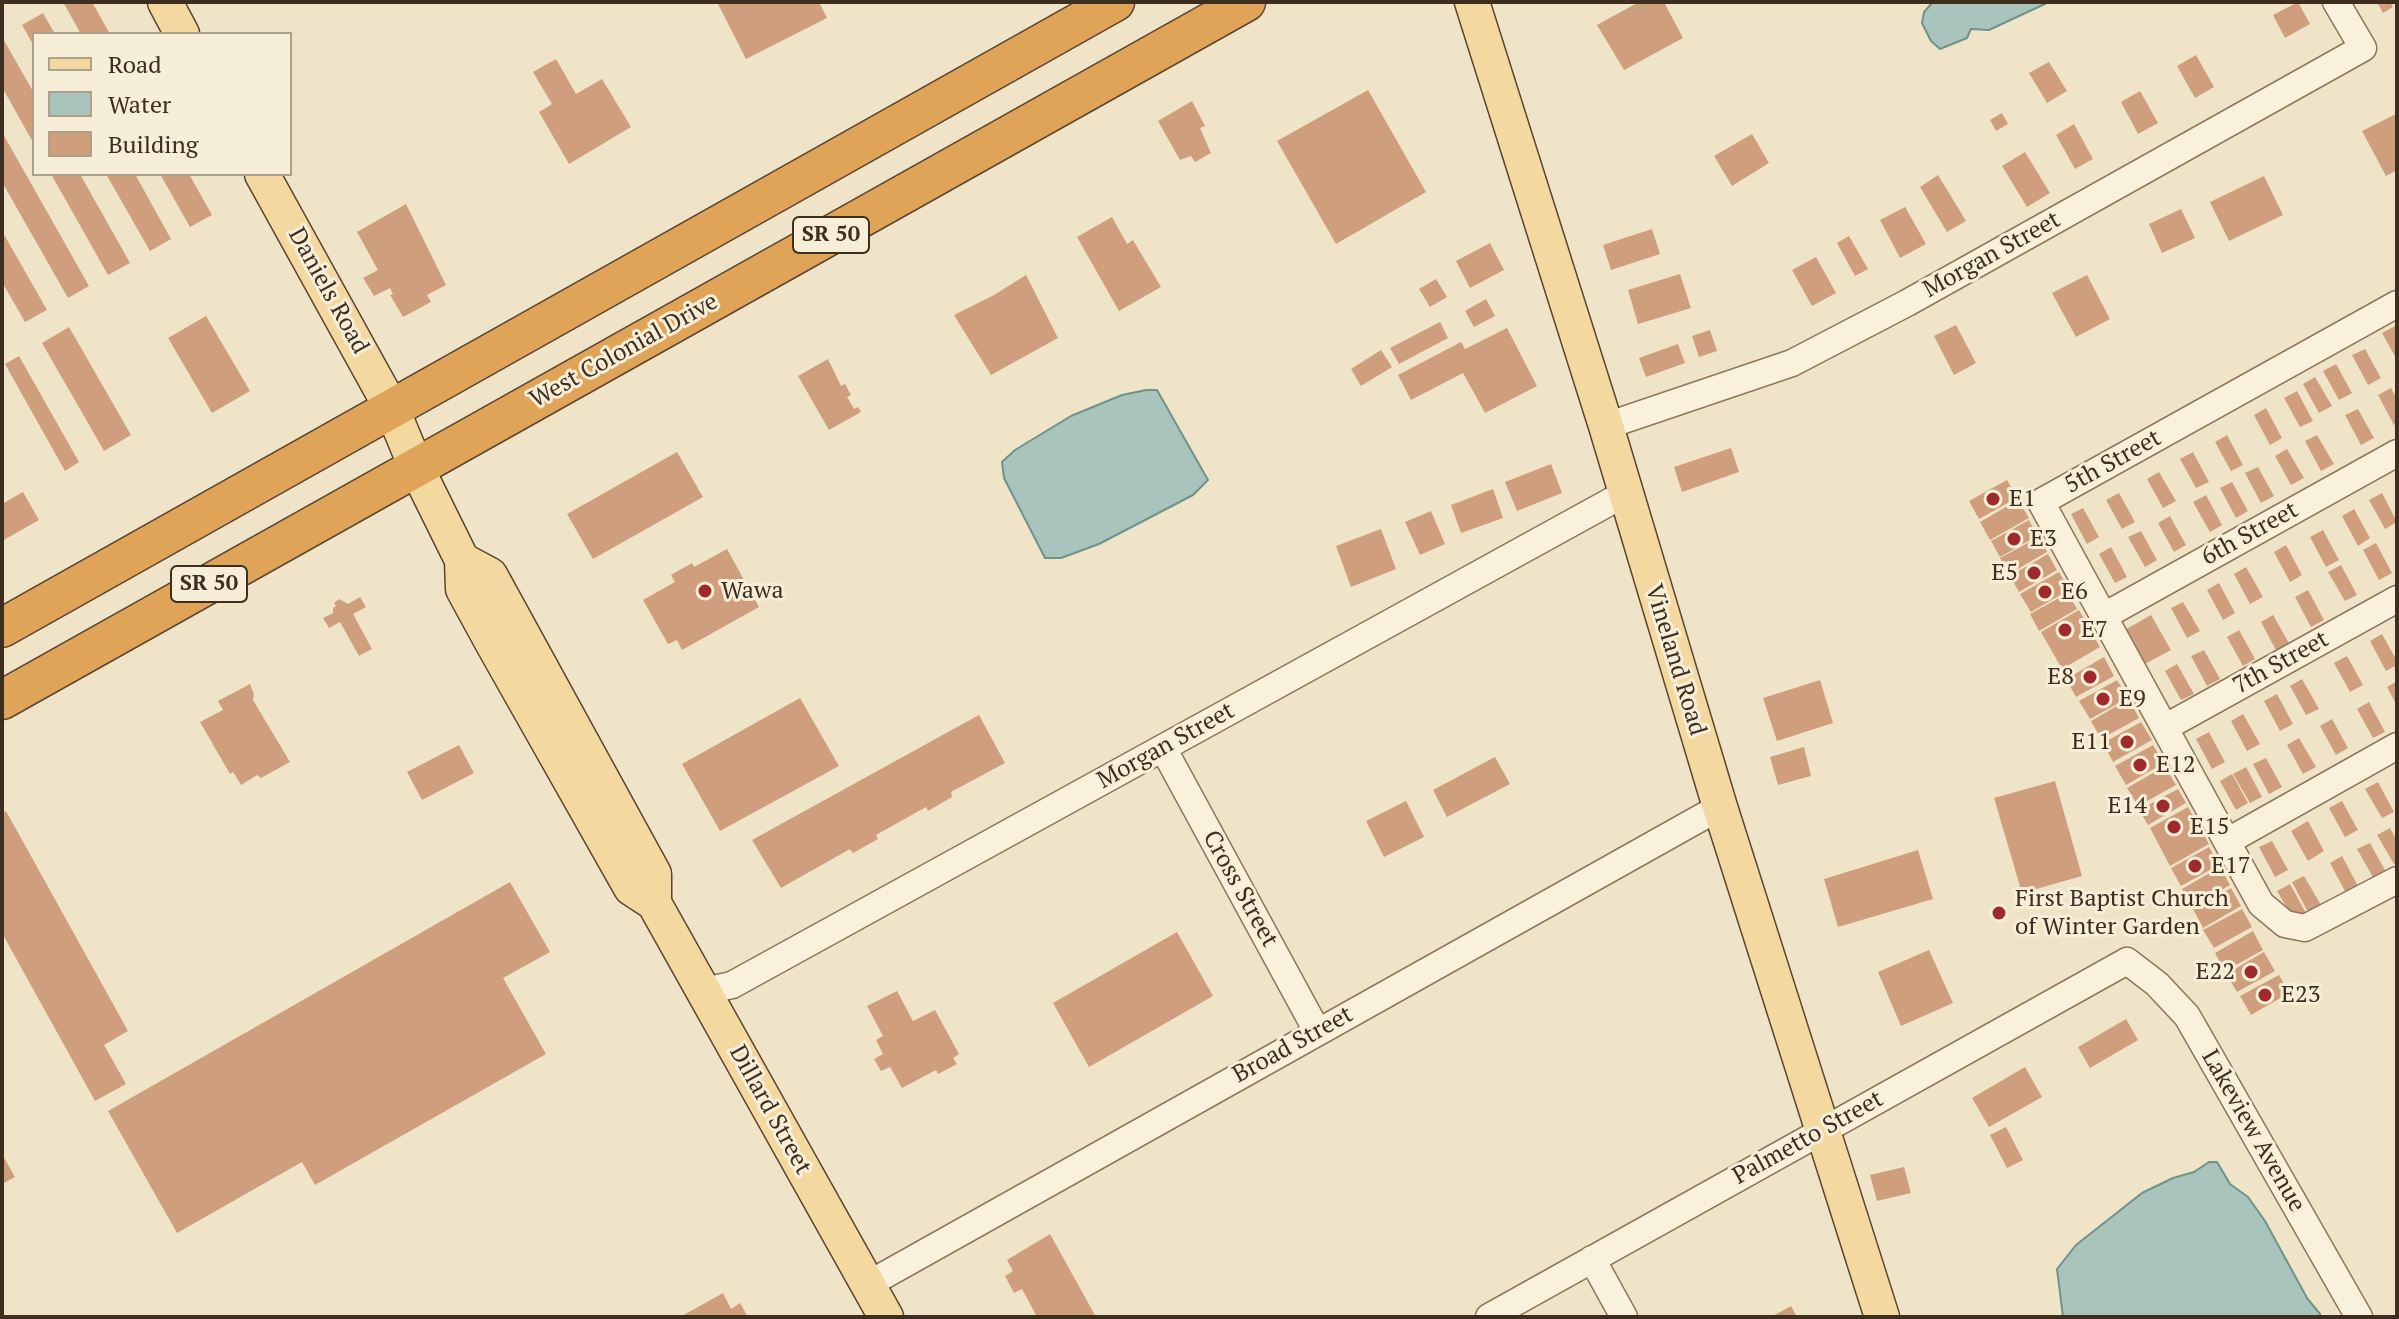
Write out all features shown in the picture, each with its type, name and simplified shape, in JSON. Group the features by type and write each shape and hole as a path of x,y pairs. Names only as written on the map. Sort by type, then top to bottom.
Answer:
{"highway":[{"name":"SR 50","path":"2,628 1115,2"},
{"name":"West Colonial Drive","path":"2,700 1246,2"}],"main road":[{"path":"165,2 181,32"},
{"name":"Vineland Road","path":"1472,2 1606,426 1720,807 1882,1317"},
{"name":"Daniels Road","path":"263,176 392,409"},
{"name":"Dillard Street","path":"392,409 416,467 462,560 463,589 631,888 654,903 886,1317"}],"street":[{"name":"Morgan Street","path":"1606,426 1792,363 1907,303 2363,48 2336,2"},
{"name":"5th Street","path":"2397,304 2041,502 2261,904 2285,924 2305,928 2397,880"},
{"name":"6th Street","path":"2104,616 2397,453"},
{"name":"Morgan Street","path":"704,991 732,985 1626,493"},
{"name":"7th Street","path":"2166,727 2397,599"},
{"path":"2228,841 2397,746"},
{"name":"Cross Street","path":"1163,748 1317,1031"},
{"name":"Broad Street","path":"867,1285 1720,807"},
{"name":"Palmetto Street","path":"1489,1317 2127,961"},
{"name":"Lakeview Avenue","path":"2127,961 2157,984 2187,1016 2359,1317"},
{"path":"1592,1259 1624,1317"}],"water":[{"path":"1933,2 2049,2 1989,30 1971,29 1967,38 1940,49 1931,41 1922,23 1924,12"},
{"path":"1157,390 1208,480 1193,495 1099,544 1061,558 1045,558 1004,478 1002,462 1015,450 1071,416 1122,395"},
{"path":"2209,1162 2217,1162 2230,1184 2248,1197 2320,1317 2063,1317 2057,1269 2076,1245 2142,1193 2194,1172"}],"building":[{"path":"63,2 92,2 109,32 80,32"},
{"path":"717,2 819,2 827,18 746,59"},
{"path":"1639,2 1664,2 1683,38 1624,70 1597,25"},
{"path":"2298,2 2310,24 2285,38 2273,15"},
{"path":"2377,2 2390,2 2393,7 2383,13"},
{"path":"43,13 54,32 32,32 32,42 22,25"},
{"path":"2,37 32,90 32,140 2,87"},
{"path":"2196,55 2214,87 2195,98 2177,66"},
{"path":"556,59 576,94 602,79 631,127 569,164 539,112 552,104 533,72"},
{"path":"2049,62 2067,91 2047,103 2029,73"},
{"path":"1368,90 1426,192 1336,244 1277,141"},
{"path":"2140,91 2158,123 2138,134 2121,102"},
{"path":"1192,101 1205,126 1200,128 1211,153 1195,162 1191,156 1180,160 1158,121"},
{"path":"2002,113 2008,124 1996,131 1990,120"},
{"path":"2396,114 2397,170 2386,176 2362,131"},
{"path":"2074,124 2093,159 2075,169 2056,135"},
{"path":"2,132 89,286 68,298 2,182"},
{"path":"1752,134 1769,163 1732,186 1714,156"},
{"path":"2025,152 2050,193 2027,207 2002,166"},
{"path":"1938,175 1966,221 1947,232 1920,187"},
{"path":"52,176 81,176 130,263 108,275"},
{"path":"107,176 136,176 171,239 150,251"},
{"path":"161,176 190,176 212,215 190,227"},
{"path":"2264,176 2283,215 2229,241 2210,202"},
{"path":"406,204 446,285 427,295 431,302 403,317 390,295 393,294 390,288 374,296 363,278 378,270 357,232"},
{"path":"1905,207 1926,244 1900,258 1880,220"},
{"path":"2181,209 2195,238 2162,253 2149,224"},
{"path":"1112,217 1127,244 1133,240 1161,287 1119,311 1077,237"},
{"path":"1652,229 1660,254 1611,270 1603,245"},
{"path":"2,231 47,310 25,322 2,282"},
{"path":"1849,236 1868,269 1855,276 1837,243"},
{"path":"1490,243 1504,270 1470,288 1456,261"},
{"path":"1816,257 1836,293 1812,306 1792,270"},
{"path":"1680,274 1691,308 1638,324 1628,290"},
{"path":"1026,275 1058,338 991,375 954,315"},
{"path":"2087,275 2110,319 2076,337 2052,293"},
{"path":"1436,279 1447,297 1430,307 1419,289"},
{"path":"1486,299 1495,316 1474,327 1465,311"},
{"path":"206,316 250,391 212,413 168,338"},
{"path":"1440,322 1448,338 1399,364 1390,348"},
{"path":"1956,325 1976,363 1954,375 1934,336"},
{"path":"2395,326 2397,330 2397,360 2382,333"},
{"path":"69,327 131,435 104,451 42,343"},
{"path":"1507,328 1537,386 1485,413 1463,373 1411,400 1398,375 1461,342 1465,349"},
{"path":"1710,330 1717,351 1699,357 1692,336"},
{"path":"1678,344 1685,363 1646,377 1639,358"},
{"path":"2365,349 2381,378 2368,385 2352,355"},
{"path":"1381,350 1392,367 1361,386 1351,369"},
{"path":"19,356 79,462 65,471 5,364"},
{"path":"828,359 841,386 845,384 851,395 847,397 854,409 858,407 861,412 829,430 798,376"},
{"path":"2336,364 2352,393 2339,400 2323,371"},
{"path":"2315,377 2332,406 2319,413 2303,384"},
{"path":"2391,388 2397,399 2397,423 2394,425 2378,395"},
{"path":"2297,391 2313,421 2300,427 2284,398"},
{"path":"2266,408 2282,438 2270,445 2254,415"},
{"path":"2358,409 2374,438 2361,445 2345,415"},
{"path":"2227,435 2243,465 2231,471 2215,442"},
{"path":"2317,435 2334,464 2321,471 2305,441"},
{"path":"1731,448 1739,472 1682,492 1674,467"},
{"path":"2287,449 2304,478 2291,485 2275,456"},
{"path":"677,452 703,497 593,559 567,514"},
{"path":"2193,452 2209,482 2196,488 2180,459"},
{"path":"1551,464 1562,493 1517,511 1505,482"},
{"path":"2258,467 2274,496 2261,503 2245,473"},
{"path":"2159,472 2176,501 2163,508 2147,479"},
{"name":"E1","path":"2007,480 2017,498 1979,519 1969,501"},
{"path":"2232,482 2248,511 2236,518 2220,488"},
{"path":"1493,489 1503,518 1461,533 1451,505"},
{"path":"23,492 39,520 2,541 2,504"},
{"path":"2119,493 2135,522 2122,529 2106,500"},
{"path":"2382,493 2397,522 2385,529 2369,500"},
{"path":"2206,495 2222,525 2210,532 2193,502"},
{"path":"2018,500 2029,518 1990,540 1980,522"},
{"path":"2083,508 2099,537 2087,544 2071,514"},
{"path":"2354,509 2370,538 2358,546 2342,516"},
{"path":"1431,511 1445,544 1420,555 1405,522"},
{"path":"2170,516 2186,545 2174,552 2158,523"},
{"name":"E3","path":"2029,520 2037,536 2000,557 1991,541"},
{"path":"1381,529 1396,569 1351,587 1336,546"},
{"path":"2323,530 2339,560 2326,567 2310,537"},
{"path":"2141,531 2157,560 2145,567 2128,537"},
{"path":"2039,537 2047,552 2009,574 2000,558"},
{"path":"2376,543 2392,573 2379,580 2363,550"},
{"path":"2286,545 2302,575 2290,582 2274,552"},
{"path":"2111,547 2127,577 2115,583 2099,554"},
{"name":"Wawa","path":"727,549 759,607 682,650 677,640 668,644 643,600 675,582 671,575 692,563 694,567"},
{"name":"E5","path":"2048,554 2057,570 2019,592 2010,576"},
{"path":"2341,565 2357,595 2345,601 2328,572"},
{"path":"2246,567 2263,597 2250,604 2234,574"},
{"name":"E6","path":"2059,572 2069,590 2031,612 2020,594"},
{"path":"2219,583 2235,613 2223,620 2207,590"},
{"path":"2308,590 2324,620 2311,627 2295,597"},
{"name":"E7","path":"2068,593 2077,609 2039,631 2030,614"},
{"path":"360,597 366,607 353,614 372,649 359,656 340,622 329,628 323,618 333,613 334,603 339,599 348,604"},
{"path":"2183,602 2200,631 2187,638 2171,608"},
{"path":"2079,610 2100,647 2062,669 2041,632"},
{"path":"2151,615 2171,650 2143,665 2123,631"},
{"path":"2273,615 2290,645 2277,652 2261,622"},
{"path":"2239,630 2255,659 2243,666 2227,637"},
{"path":"2382,634 2397,661 2397,665 2386,671 2370,641"},
{"path":"2204,650 2220,679 2207,686 2191,656"},
{"path":"2347,656 2363,685 2350,692 2334,663"},
{"name":"E8","path":"2104,657 2114,676 2076,697 2066,679"},
{"path":"2177,664 2194,694 2181,700 2165,671"},
{"path":"2302,679 2319,709 2306,715 2290,686"},
{"path":"1820,680 1833,723 1777,741 1763,698"},
{"name":"E9","path":"2117,680 2128,698 2090,719 2079,701"},
{"path":"2397,681 2397,706 2387,687"},
{"path":"250,684 253,700 290,762 241,785 233,772 230,774 200,722 223,710 218,701"},
{"path":"2277,694 2293,724 2280,731 2264,701"},
{"path":"800,698 839,766 720,831 682,764"},
{"path":"2129,699 2139,718 2101,739 2091,721"},
{"path":"2369,702 2385,732 2373,738 2357,709"},
{"path":"2243,714 2260,744 2247,751 2231,721"},
{"path":"979,715 1005,763 951,792 952,797 928,811 926,807 876,835 878,839 853,853 850,849 781,888 752,840"},
{"path":"2332,719 2348,748 2336,755 2320,726"},
{"name":"E11","path":"2141,722 2152,740 2113,762 2103,743"},
{"path":"2209,732 2225,762 2212,769 2196,739"},
{"path":"2299,738 2316,767 2303,774 2287,745"},
{"path":"459,745 474,773 422,800 407,772"},
{"name":"E12","path":"2153,745 2164,763 2126,785 2115,766"},
{"path":"1804,747 1811,776 1778,785 1770,757"},
{"path":"1495,757 1510,784 1447,817 1433,790"},
{"path":"2266,758 2282,787 2269,794 2253,764"},
{"path":"2165,766 2176,785 2138,806 2127,788"},
{"path":"2246,767 2262,797 2250,803 2233,774"},
{"path":"2232,774 2248,803 2236,810 2220,781"},
{"path":"2055,781 2082,876 2022,893 1994,798"},
{"path":"2378,782 2394,812 2382,818 2365,789"},
{"name":"E14","path":"2178,789 2186,803 2148,825 2139,810"},
{"path":"1406,801 1424,837 1384,857 1366,821"},
{"path":"2342,801 2358,830 2345,837 2329,808"},
{"path":"2188,807 2209,844 2170,866 2150,828"},
{"path":"6,811 128,1031 104,1045 126,1084 95,1101 2,933 2,813"},
{"path":"2308,821 2324,851 2308,861 2291,831"},
{"path":"2390,828 2397,841 2397,863 2394,864 2377,835"},
{"path":"2272,841 2288,870 2275,877 2259,847"},
{"path":"2370,843 2386,872 2374,879 2357,849"},
{"name":"E17","path":"2209,847 2219,865 2181,886 2171,868"},
{"path":"1918,850 1933,899 1838,927 1824,879"},
{"path":"2342,856 2358,886 2346,893 2330,863"},
{"path":"2220,867 2230,885 2192,907 2182,889"},
{"path":"2304,876 2321,905 2308,912 2292,882"},
{"path":"510,882 550,952 503,978 546,1054 315,1185 302,1162 177,1233 108,1111"},
{"path":"2290,884 2306,913 2294,920 2277,891"},
{"path":"2231,888 2241,906 2203,928 2193,909"},
{"path":"2242,909 2252,927 2214,948 2203,930"},
{"path":"2253,931 2263,950 2225,971 2215,953"},
{"path":"1177,932 1213,996 1089,1067 1053,1003"},
{"path":"1929,950 1953,1003 1901,1026 1878,972"},
{"name":"E22","path":"2264,952 2275,971 2237,992 2226,974"},
{"name":"E23","path":"2279,975 2289,993 2251,1015 2240,996"},
{"path":"897,991 913,1021 935,1010 959,1054 953,1058 957,1064 938,1074 936,1070 902,1088 890,1067 881,1071 874,1059 883,1054 876,1040 883,1036 867,1006"},
{"path":"2126,1019 2138,1040 2090,1068 2078,1047"},
{"path":"2025,1067 2042,1097 1989,1127 1972,1098"},
{"path":"2006,1127 2023,1160 2007,1168 1990,1135"},
{"path":"2,1154 15,1177 2,1184"},
{"path":"1904,1167 1911,1193 1877,1201 1870,1175"},
{"path":"1050,1234 1096,1317 1037,1317 1022,1289 1014,1293 1005,1276 1013,1271 1007,1260"},
{"path":"723,1293 731,1309 740,1303 748,1317 680,1317"},
{"path":"1791,1306 1797,1317 1771,1317"}],"place":[{"name":"E1","path":"1993,499"},
{"name":"E3","path":"2014,539"},
{"name":"E5","path":"2034,573"},
{"name":"Wawa","path":"705,591"},
{"name":"E6","path":"2045,592"},
{"name":"E7","path":"2065,630"},
{"name":"E8","path":"2090,677"},
{"name":"E9","path":"2103,699"},
{"name":"E11","path":"2127,742"},
{"name":"E12","path":"2140,765"},
{"name":"E14","path":"2163,806"},
{"name":"E15","path":"2174,827"},
{"name":"E17","path":"2195,866"},
{"name":"First Baptist Church of Winter Garden","path":"1999,913"},
{"name":"E22","path":"2251,972"},
{"name":"E23","path":"2265,995"}]}
